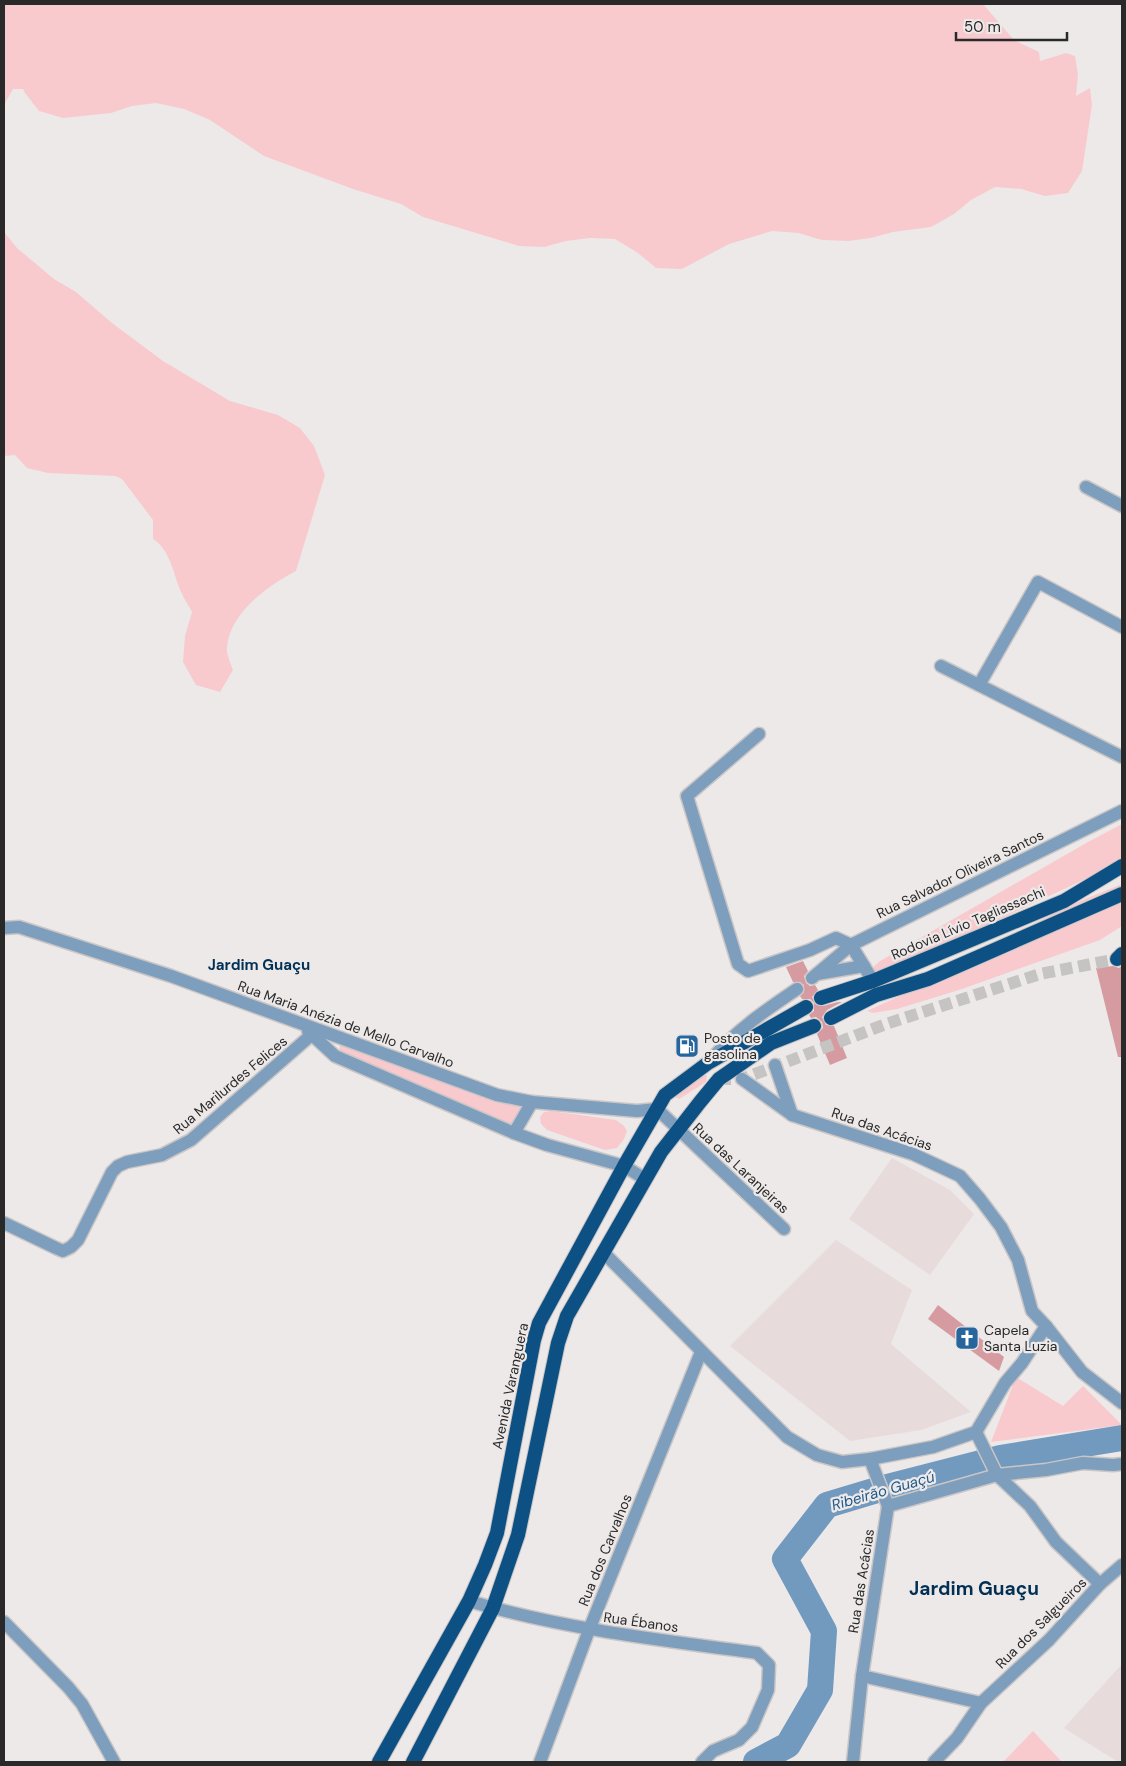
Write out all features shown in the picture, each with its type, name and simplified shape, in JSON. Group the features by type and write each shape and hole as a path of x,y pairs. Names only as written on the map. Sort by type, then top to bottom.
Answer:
{"highway":[{"name":"Rodovia Lívio Tagliassachi","path":"821,998 873,980 1064,901 1122,866"},
{"path":"831,1018 876,995 928,979 1122,894"},
{"name":"Avenida Varanguera","path":"379,1762 469,1600 485,1565 497,1533 534,1340 539,1323 624,1166 666,1095 708,1064 806,1007"},
{"path":"413,1762 493,1608 518,1535 558,1343 567,1316 661,1152 719,1079 771,1043 814,1026"}],"street":[{"path":"1086,487 1122,506"},
{"path":"979,685 1038,582 1122,628"},
{"path":"941,666 1122,757"},
{"path":"759,734 687,796 738,964 748,971 810,950 836,938 851,945 873,980"},
{"name":"Rua Salvador Oliveira Santos","path":"864,966 814,976 851,945 1122,810"},
{"name":"Rua Maria Anézia de Mello Carvalho","path":"4,928 18,926 170,976 301,1024 315,1032 497,1095 532,1102 637,1111 657,1109"},
{"path":"708,1064 722,1046 749,1023 797,989"},
{"path":"315,1032 335,1056 514,1133 547,1145 624,1166 645,1179"},
{"name":"Rua Marilurdes Felices","path":"4,1223 63,1251 71,1247 78,1240 112,1172 118,1166 127,1162 162,1155 191,1140 315,1032"},
{"path":"775,1065 792,1115"},
{"name":"Rua das Acácias","path":"742,1079 792,1115 913,1154 960,1176 1001,1227 1018,1260 1032,1311 1082,1372 1122,1403"},
{"path":"514,1133 532,1102"},
{"name":"Rua das Laranjeiras","path":"657,1109 784,1229"},
{"path":"603,1252 787,1437 816,1455 842,1462 870,1459 933,1447 976,1432 1005,1383 1022,1363 1046,1326"},
{"name":"Rua dos Carvalhos","path":"540,1762 589,1630 701,1352"},
{"path":"976,1432 995,1471 1030,1506 1056,1542 1100,1584"},
{"name":"Rua das Acácias","path":"853,1762 862,1676 886,1500 870,1459"},
{"path":"886,1500 995,1471 1046,1470 1082,1463 1122,1464"},
{"name":"Rua dos Salgueiros","path":"934,1762 957,1738 981,1703 1049,1640 1100,1584 1122,1565"},
{"name":"Rua Ébanos","path":"469,1600 493,1608 589,1630 757,1653 770,1666 768,1690 752,1727 739,1740 713,1751 702,1762"},
{"path":"4,1622 68,1687 82,1704 114,1762"},
{"path":"862,1676 981,1703"}],"shaded area":[{"path":"4,4 983,4 1014,40 1039,52 1040,61 1066,53 1075,56 1078,74 1076,96 1090,88 1092,105 1082,171 1068,193 1045,196 1021,189 995,187 971,200 954,214 931,227 848,241 822,240 798,233 772,231 729,244 682,269 656,268 638,253 615,239 590,238 566,241 544,247 519,246 423,217 401,204 353,189 264,156 210,120 184,109 156,103 132,106 111,113 63,118 39,111 23,89 13,89 4,105"},
{"path":"4,232 17,248 54,279 76,292 112,323 163,361 230,401 278,415 300,428 314,446 325,475 296,571 263,592 235,622 227,647 233,670 220,692 196,685 183,662 185,636 192,612 180,590 167,554 153,539 153,520 122,479 115,476 48,473 27,468 15,455 4,456"},
{"path":"1122,824 1122,862 888,971 878,973 874,970 874,966 880,961"},
{"path":"1122,884 1122,893 987,946 1085,899"},
{"path":"1122,895 1122,926 1100,940 962,989 897,1009 873,1013 867,1011"},
{"path":"345,1045 488,1099 522,1107 513,1125 342,1052 339,1049 340,1046"},
{"path":"704,1074 707,1076 706,1082 679,1099 674,1096"},
{"path":"551,1111 616,1120 627,1131 617,1148 605,1150 547,1130 541,1124 540,1117 544,1112"},
{"path":"892,1158 950,1190 974,1214 930,1275 849,1219"},
{"path":"836,1240 912,1290 891,1344 971,1412 921,1430 850,1441 730,1346"},
{"path":"1016,1377 1063,1406 1083,1386 1122,1425 991,1442"},
{"path":"1122,1664 1122,1762 1118,1762 1064,1728"},
{"path":"1033,1731 1062,1762 1003,1762"}],"building":[{"path":"803,961 808,971 804,976 806,983 810,986 815,985 818,990 812,997 815,1004 823,1006 842,1002 827,1010 822,1017 826,1025 834,1026 847,1058 830,1065 817,1034 823,1028 822,1022 816,1017 811,1018 809,1015 814,1011 814,1003 810,999 802,999 800,996 804,992 804,985 800,982 793,982 786,967"},
{"path":"1113,966 1119,968 1122,966 1122,1057 1118,1057 1096,968"},
{"name":"Capela Santa Luzia","path":"938,1305 1004,1357 999,1371 928,1319"}],"waterway":[{"name":"Ribeirão Guaçú","path":"756,1762 788,1745 820,1690 824,1631 785,1559 827,1505 887,1487 1000,1458 1122,1438"}],"tunnel":[{"path":"719,1079 742,1079 886,1024 1040,974 1117,959"}],"place":[{"name":"Posto de gasolina","path":"687,1046"},
{"name":"Capela Santa Luzia","path":"967,1338"}],"district":[{"name":"Jardim Guaçu","path":"259,965"},
{"name":"Jardim Guaçu","path":"974,1588"}]}
